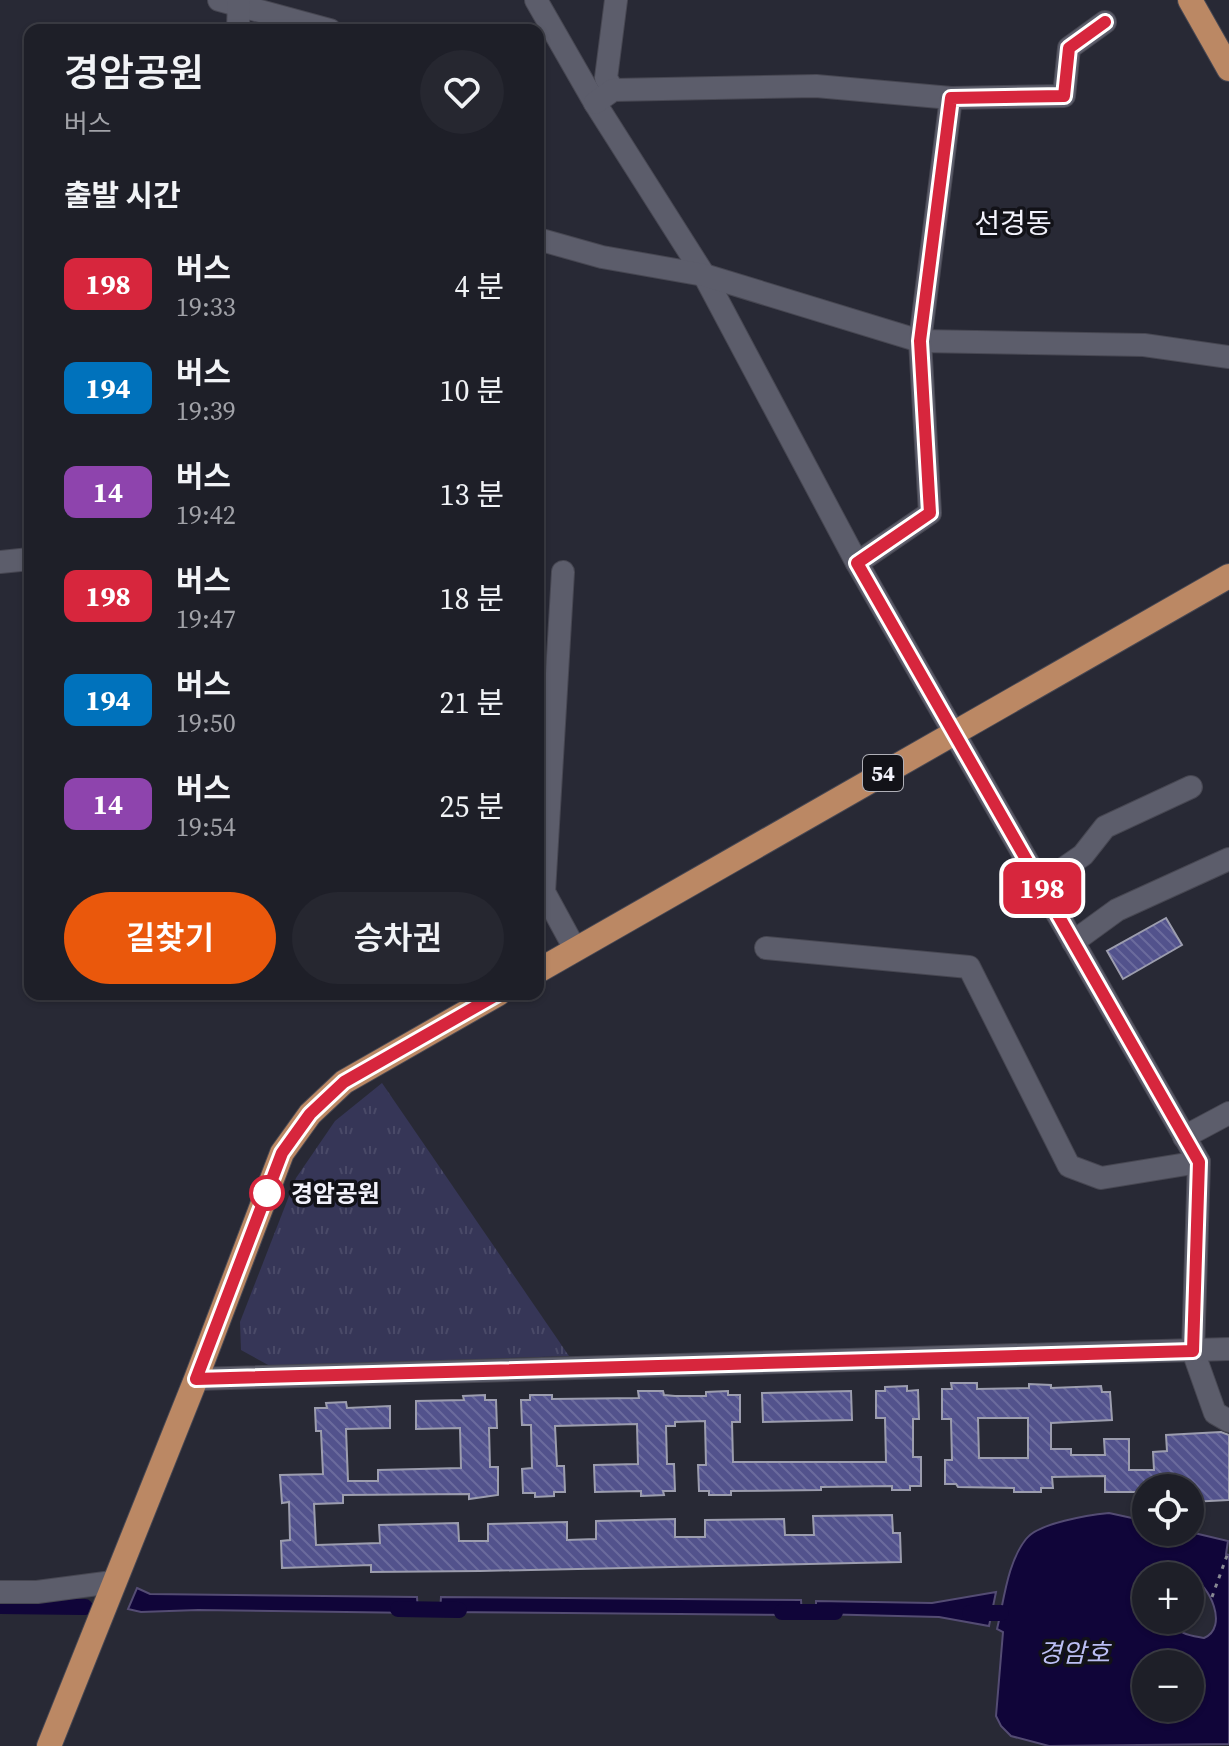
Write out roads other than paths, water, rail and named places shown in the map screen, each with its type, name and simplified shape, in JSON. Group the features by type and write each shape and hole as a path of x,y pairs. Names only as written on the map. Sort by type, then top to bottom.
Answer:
{"main road":[{"path":"1190,0 1229,69"},
{"name":"54","path":"544,967 1229,576"},
{"path":"49,1746 196,1379 282,1153 310,1114 344,1082 488,1000"}],"street":[{"path":"536,0 604,96 704,275 857,563 1199,1162 1193,1351 1215,1413 1229,1421"},
{"path":"604,96 616,0"},
{"path":"237,24 232,1 310,24"},
{"path":"604,96 816,86 951,98 1064,96 1069,48 1105,22"},
{"path":"857,563 930,513 920,341 951,98"},
{"path":"544,241 602,257 704,275 920,341 1144,345 1229,357"},
{"path":"0,562 24,560"},
{"path":"563,572 544,892 575,949"},
{"path":"1040,885 1083,855 1105,827 1191,787"},
{"path":"1073,942 1117,910 1229,859"},
{"path":"766,948 969,967 1069,1166 1101,1178 1199,1162"},
{"path":"1184,1137 1229,1113"},
{"path":"196,1379 1229,1349"},
{"path":"0,1592 37,1592 113,1582"}],"water":[{"name":"경암호","path":"1109,1513 1132,1518 1132,1546 1204,1546 1204,1535 1228,1541 1229,1744 1049,1746 1011,1736 1001,1726 996,1716 1003,1632 997,1629 1014,1559 1032,1533 1064,1521"},
{"path":"137,1588 150,1594 417,1597 418,1613 141,1612 128,1609"},
{"path":"996,1592 989,1626 939,1617 816,1614 816,1601 932,1603"},
{"path":"441,1597 801,1600 802,1615 440,1612"}],"waterway":[{"path":"0,1606 85,1607"},
{"path":"398,1609 459,1610"},
{"path":"782,1612 835,1612"},
{"path":"970,1613 1001,1613"}],"place":[{"name":"경암공원","path":"267,1193"}],"district":[{"name":"선경동","path":"1013,223"}]}
